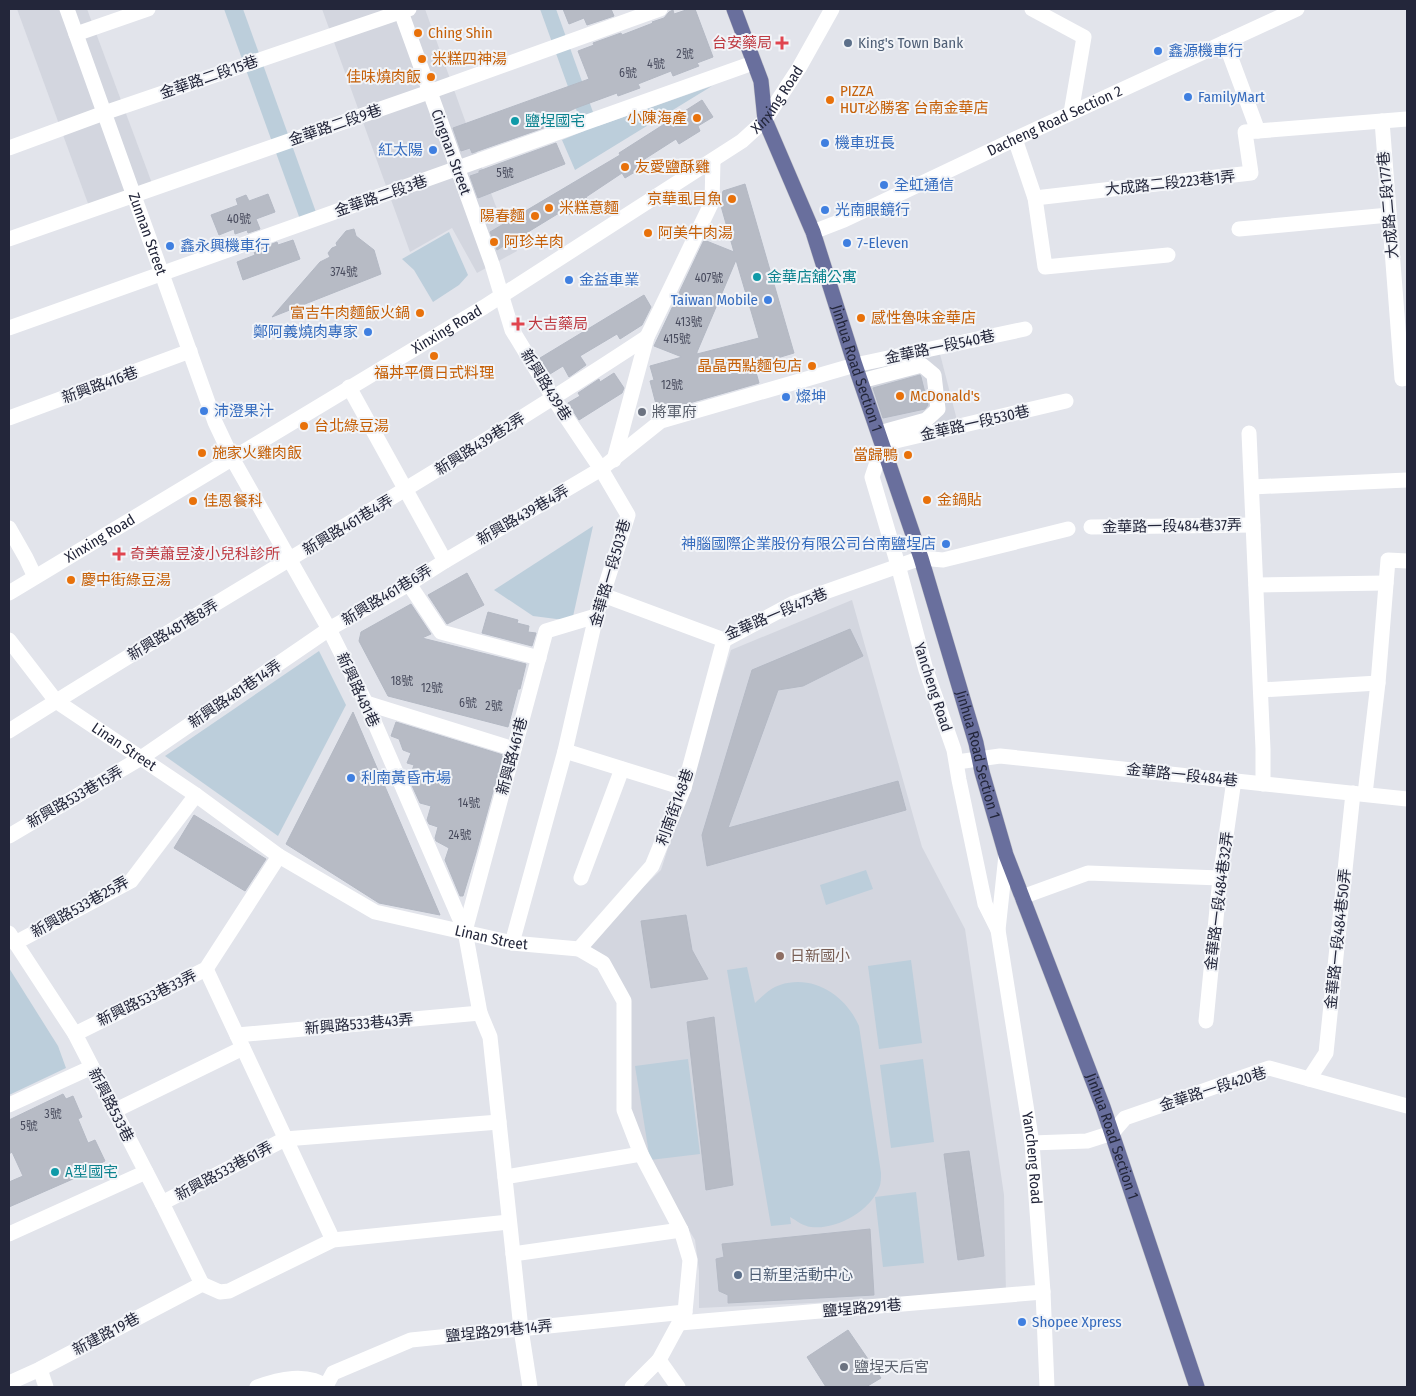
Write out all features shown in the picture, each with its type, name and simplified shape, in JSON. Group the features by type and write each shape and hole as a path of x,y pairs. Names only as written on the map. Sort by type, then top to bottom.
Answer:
{"main road":[{"name":"Jinhua Road Section 1","path":"734,9 761,81 765,120 813,232 855,365 921,558 980,758 1006,855 1104,1108 1197,1387"}],"street":[{"name":"Zunnan Street","path":"67,9 216,422 232,458"},
{"path":"76,34 148,9"},
{"name":"金華路二段9巷","path":"9,239 660,9"},
{"name":"Xinxing Road","path":"9,593 500,296 742,141 765,120 799,68 832,9"},
{"path":"1032,9 1084,37 1071,113"},
{"name":"Dacheng Road Section 2","path":"813,232 844,220 1297,9"},
{"name":"Cingnan Street","path":"404,10 429,92 492,264 500,296"},
{"name":"金華路二段15巷","path":"9,148 104,113 404,10"},
{"path":"1226,42 1258,131 1407,119"},
{"name":"金華路二段3巷","path":"9,328 753,63"},
{"name":"大成路二段177巷","path":"1382,121 1404,378"},
{"name":"大成路二段223巷1弄","path":"1036,198 1251,173 1245,132 1258,131"},
{"path":"1015,139 1036,198 1045,267 1168,255"},
{"path":"614,460 647,337 712,202 712,161"},
{"path":"1239,229 1389,215"},
{"name":"新興路439巷","path":"500,296 512,330 601,469"},
{"name":"金華路一段540巷","path":"855,365 1025,329"},
{"name":"新興路439巷2弄","path":"406,490 554,398 647,337"},
{"name":"新興路416巷","path":"9,418 190,351"},
{"path":"601,469 661,421 855,365"},
{"path":"861,381 922,366 934,375 938,409 926,420 881,439"},
{"path":"349,387 445,560"},
{"name":"金華路一段530巷","path":"881,439 1066,401"},
{"name":"金華路一段484巷37弄","path":"1249,432 1261,690 1263,784"},
{"name":"Yancheng Road","path":"881,439 872,476 926,670 954,750 958,780 984,904 998,930"},
{"name":"新興路481巷","path":"232,458 329,629 366,703 465,931"},
{"name":"新興路439巷4弄","path":"445,560 601,469"},
{"name":"金華路一段503巷","path":"512,942 565,751 596,616 628,514 601,469"},
{"path":"1252,487 1407,480"},
{"name":"新興路461巷4弄","path":"290,559 406,490"},
{"name":"金華路一段484巷37弄","path":"1091,527 1253,525"},
{"path":"9,528 35,577"},
{"name":"金華路一段475巷","path":"603,595 724,640 794,603 898,565 921,558 943,560 1068,529"},
{"name":"新興路481巷8弄","path":"9,731 290,559"},
{"name":"新興路461巷6弄","path":"329,629 409,584 445,560"},
{"path":"1359,794 1378,683 1388,560 1407,562"},
{"path":"1256,585 1386,583"},
{"path":"409,584 441,632 539,658"},
{"name":"新興路461巷","path":"465,931 546,631 596,616"},
{"name":"新興路481巷14弄","path":"141,758 329,629"},
{"name":"Linan Street","path":"9,640 56,701 196,795 279,856 375,912 512,942 579,949 604,963 624,1001 624,1110 641,1154 681,1230 690,1260 683,1318 659,1360 632,1387"},
{"name":"利南街148巷","path":"579,949 652,866 684,788 724,640"},
{"path":"1261,690 1378,683"},
{"path":"366,703 514,749"},
{"path":"565,751 684,788"},
{"name":"金華路一段484巷","path":"957,762 1000,756 1407,799"},
{"name":"新興路533巷15弄","path":"9,836 141,758"},
{"path":"581,878 622,769"},
{"name":"金華路一段484巷32弄","path":"1206,1021 1220,878 1234,780"},
{"name":"金華路一段484巷50弄","path":"1308,1079 1326,1053 1359,794"},
{"name":"新興路533巷25弄","path":"12,938 131,881 196,795"},
{"name":"Yancheng Road","path":"1006,855 998,930 1032,1143 1043,1292 1047,1387"},
{"name":"新興路533巷33弄","path":"75,1034 206,969 279,856"},
{"path":"1022,897 1088,873 1220,878"},
{"path":"465,931 480,1013 490,1037 520,1329 530,1387"},
{"name":"新興路533巷","path":"12,938 75,1034 202,1284"},
{"path":"206,969 333,1240"},
{"name":"新興路533巷43弄","path":"114,1111 240,1042 480,1013"},
{"path":"9,1105 92,1067"},
{"name":"金華路一段420巷","path":"1112,1133 1125,1118 1269,1068 1407,1106"},
{"path":"286,1139 499,1122"},
{"path":"1032,1143 1087,1141 1112,1133"},
{"name":"新興路533巷61弄","path":"162,1203 286,1139"},
{"path":"505,1177 641,1154"},
{"path":"9,1234 146,1172"},
{"path":"202,1284 220,1292 229,1291 333,1240 510,1222"},
{"path":"513,1254 681,1230"},
{"name":"新建路19巷","path":"9,1383 202,1284"},
{"name":"鹽埕路291巷","path":"683,1318 1043,1292"},
{"name":"鹽埕路291巷14弄","path":"326,1386 333,1373 411,1340 520,1329 683,1318"},
{"path":"659,1360 678,1387"},
{"path":"40,1368 46,1387"},
{"path":"257,1387 272,1382 303,1378 326,1386"}],"shaded area":[{"path":"17,9 87,9 153,186 90,209"},
{"path":"224,9 243,9 317,215 301,222"},
{"path":"322,9 425,9 495,204 517,251 477,273 452,228 410,252"},
{"path":"540,9 556,9 598,126 712,86 575,170 562,140 584,131"},
{"path":"449,232 468,275 459,285 433,302 414,270 402,259"},
{"path":"940,354 958,424 886,442 862,371"},
{"path":"593,526 572,621 533,616 494,590"},
{"name":"日新國小","path":"852,600 922,847 965,929 1004,1195 1006,1294 699,1308 699,1271 695,1240 679,1214 630,1120 618,989 580,948 661,870 731,650"},
{"path":"319,651 346,705 278,836 165,756"},
{"path":"866,870 873,889 826,905 820,885"},
{"path":"911,960 922,1043 879,1049 868,966"},
{"path":"747,967 755,1003 776,986 793,982 817,985 827,990 846,1005 859,1026 881,1181 880,1186 868,1205 851,1218 831,1226 811,1227 790,1217 791,1224 771,1226 727,970"},
{"path":"9,968 58,1046 66,1068 9,1095"},
{"path":"688,1059 700,1154 650,1160 635,1066"},
{"path":"923,1059 934,1142 891,1148 880,1065"},
{"path":"916,1192 924,1263 883,1267 875,1197"}],"building":[{"path":"563,9 611,9 614,16 587,25 584,18 569,24"},
{"path":"695,9 713,57 697,63 699,66 673,76 671,71 638,84 640,88 618,96 617,93 576,108 561,115 562,119 548,124 549,126 472,153 470,148 461,151 453,128 589,79 578,51 594,45 593,43 621,33 622,35 653,23 664,18 673,10 674,14"},
{"path":"702,100 713,117 698,126 700,131 679,144 676,139 640,162 643,167 625,178 622,173 586,197 589,202 568,215 564,210 528,232 531,236 513,247 510,242 497,250 490,232 620,155 619,153"},
{"name":"鹽埕國宅","path":"556,143 565,164 478,198 470,176"},
{"path":"745,184 794,353 754,365 759,383 658,412 650,381 654,380 650,366 682,357 654,346 704,240 734,252 721,206 723,191","holes":["736,260 759,338 697,354"]},
{"path":"268,194 275,212 256,219 260,229 248,233 247,230 235,234 234,229 219,235 211,215 238,205 236,199 246,195 249,201"},
{"path":"354,229 356,236 374,250 381,274 272,317 320,262 330,257 328,253 337,246 336,243 346,231"},
{"path":"293,240 300,259 243,280 237,262 255,255 254,251 277,242 278,245"},
{"path":"644,295 651,307 642,325 620,339 617,334 580,356 586,365 569,377 563,366 550,374 540,358"},
{"path":"614,373 624,388 622,393 579,420 568,403 580,396 578,393 599,379 600,382"},
{"name":"McDonald's","path":"920,375 928,405 925,409 883,418 873,388"},
{"path":"467,573 484,605 447,624 428,595"},
{"path":"411,604 431,634 422,638 526,664 508,727 388,696 359,641 361,632"},
{"path":"488,612 518,620 517,623 529,626 528,632 536,633 532,646 482,633"},
{"path":"850,629 863,656 803,686 778,690 728,828 898,781 906,810 707,866 702,835 752,670"},
{"name":"利南黃昏市場","path":"353,712 440,915 379,903 286,844"},
{"path":"396,722 503,755 463,896 460,896 445,860 449,848 436,841 438,827 429,824 427,820 431,806 420,803 409,779 414,765 407,763 411,753 403,750 399,739 391,736"},
{"path":"194,815 266,859 245,891 174,848"},
{"path":"686,915 692,950 708,979 651,988 641,921"},
{"path":"714,1017 733,1185 706,1190 687,1022"},
{"path":"63,1094 66,1099 73,1096 82,1117 78,1119 88,1143 95,1140 105,1161 97,1165 98,1168 9,1207 9,1182 23,1176 12,1152 9,1154 9,1120"},
{"path":"969,1151 984,1256 958,1260 944,1154"},
{"path":"870,1229 874,1295 728,1303 728,1295 719,1291 716,1259 724,1257 722,1244"},
{"name":"鹽埕天后宮","path":"848,1330 881,1378 866,1387 826,1387 807,1357"}],"place":[{"name":"Ching Shin","path":"418,33"},
{"name":"台安藥局","path":"782,43"},
{"name":"King's Town Bank","path":"848,43"},
{"name":"鑫源機車行","path":"1158,51"},
{"name":"米糕四神湯","path":"422,59"},
{"name":"佳味燒肉飯","path":"431,77"},
{"name":"FamilyMart","path":"1188,97"},
{"name":"PIZZA HUT必勝客 台南金華店","path":"830,100"},
{"name":"小陳海產","path":"697,118"},
{"name":"鹽埕國宅","path":"515,121"},
{"name":"機車班長","path":"825,143"},
{"name":"紅太陽","path":"433,150"},
{"name":"友愛鹽酥雞","path":"625,167"},
{"name":"全虹通信","path":"884,185"},
{"name":"京華虱目魚","path":"732,199"},
{"name":"米糕意麵","path":"549,208"},
{"name":"光南眼鏡行","path":"825,210"},
{"name":"陽春麵","path":"535,216"},
{"name":"阿美牛肉湯","path":"648,233"},
{"name":"阿珍羊肉","path":"494,242"},
{"name":"7-Eleven","path":"847,243"},
{"name":"鑫永興機車行","path":"170,246"},
{"name":"金華店舖公寓","path":"757,277"},
{"name":"金益車業","path":"569,280"},
{"name":"Taiwan Mobile","path":"768,300"},
{"name":"富吉牛肉麵飯火鍋","path":"420,313"},
{"name":"感性魯味金華店","path":"861,318"},
{"name":"大吉藥局","path":"518,324"},
{"name":"鄭阿義燒肉專家","path":"368,332"},
{"name":"福丼平價日式料理","path":"434,356"},
{"name":"晶晶西點麵包店","path":"812,366"},
{"name":"McDonald's","path":"900,396"},
{"name":"燦坤","path":"786,397"},
{"name":"沛澄果汁","path":"204,411"},
{"name":"將軍府","path":"642,412"},
{"name":"台北綠豆湯","path":"304,426"},
{"name":"施家火雞肉飯","path":"202,453"},
{"name":"當歸鴨","path":"908,455"},
{"name":"金鍋貼","path":"927,500"},
{"name":"佳恩餐科","path":"193,501"},
{"name":"神腦國際企業股份有限公司台南鹽埕店","path":"946,544"},
{"name":"奇美蕭昱淩小兒科診所","path":"119,554"},
{"name":"慶中街綠豆湯","path":"71,580"},
{"name":"利南黃昏市場","path":"351,778"},
{"name":"日新國小","path":"780,956"},
{"name":"A型國宅","path":"55,1172"},
{"name":"日新里活動中心","path":"738,1275"},
{"name":"Shopee Xpress","path":"1022,1322"},
{"name":"鹽埕天后宮","path":"844,1367"}]}
